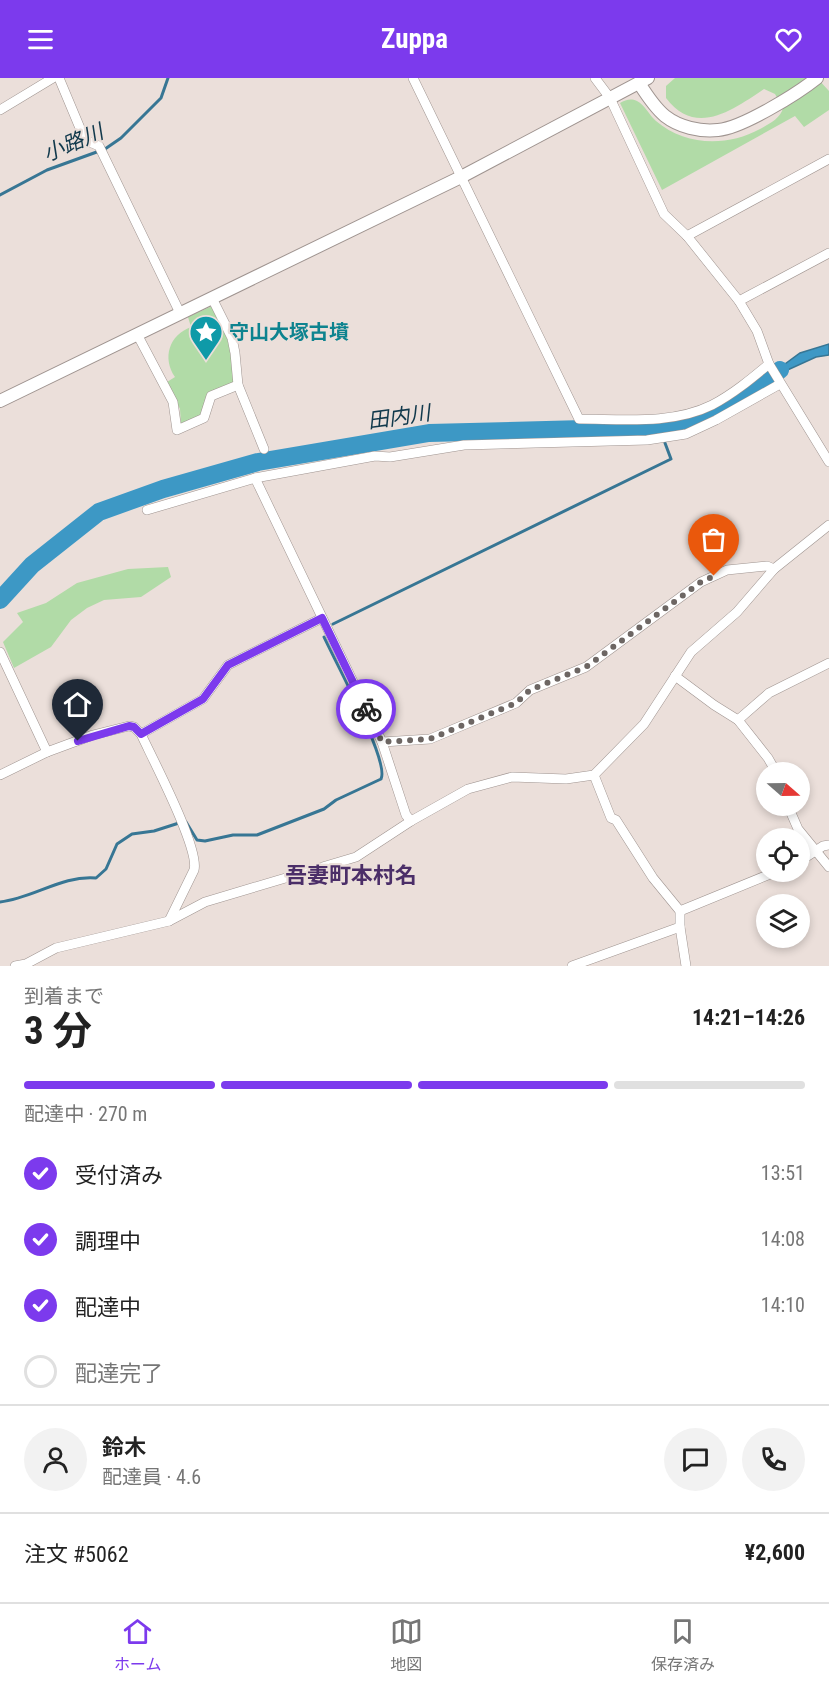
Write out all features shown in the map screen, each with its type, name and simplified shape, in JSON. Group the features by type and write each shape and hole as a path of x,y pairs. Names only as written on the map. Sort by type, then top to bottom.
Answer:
{"street":[{"path":"0,110 53,78"},
{"path":"59,78 85,141 101,150 180,313"},
{"path":"413,78 579,418 663,419 685,414 711,406 770,366"},
{"path":"595,78 610,98 664,214 687,236 739,301 757,331 770,366 829,462"},
{"path":"0,401 461,177 643,80 665,116 692,128 721,130 777,104 817,78"},
{"path":"687,236 829,159"},
{"path":"739,301 829,253"},
{"path":"212,298 231,338 238,385 264,449"},
{"path":"137,334 173,402 177,430 204,418 211,396 238,385"},
{"path":"147,510 255,478 375,456 390,457 464,445 647,440 686,434 716,420 779,382"},
{"path":"255,478 382,742 406,815 411,820"},
{"path":"15,966 27,965 56,948 169,921 205,902 356,858 411,820 468,789 512,777 566,779 594,775 644,724 691,652 737,612 774,569 829,525"},
{"path":"382,742 430,739 516,703 530,690 586,667 701,582 727,570 766,566 774,569"},
{"path":"141,734 203,699 228,665 322,618"},
{"path":"0,652 47,752"},
{"path":"738,720 769,693 829,663"},
{"path":"675,676 738,720 770,762"},
{"path":"0,775 47,752 93,735 129,726 134,727 141,734 180,818 195,862 194,870 169,921"},
{"path":"594,775 611,818 616,820 653,878 680,911 686,966"},
{"path":"792,816 798,829 829,867"},
{"path":"810,855 829,845"},
{"path":"680,911 756,880"},
{"path":"572,966 680,927"}],"green space":[{"path":"675,78 817,78 829,91 829,110 804,127 795,116 662,190 620,103 628,100 637,101 667,129 693,139 706,141 734,139 747,135 774,120 783,108 775,94 764,89 728,111 715,116 702,118 690,116 678,110 666,98 666,86"},
{"path":"212,306 229,344 235,384 208,395 201,416 181,424 180,409 167,382 175,377 169,362 170,348 177,336 191,327 188,317"},
{"path":"168,567 171,577 141,597 104,600 87,608 71,620 51,647 14,668 3,642 23,622 17,613 46,603 77,583 128,569"}],"water":[{"path":"829,344 829,355 816,357 759,383 800,353"}],"waterway":[{"name":"小路川","path":"0,195 47,170 105,149 121,138 161,98 168,78"},
{"name":"田内川","path":"0,600 32,565 99,512 163,489 258,462 429,433 660,427 714,412 780,370"},
{"name":"田内川","path":"660,427 662,433"},
{"path":"333,624 671,459 665,443"},
{"path":"186,822 197,840 205,841 233,835 257,835 324,809 336,800 381,779 382,769 370,732 324,637"},
{"path":"0,902 71,880 96,878 106,869 117,844 132,834 154,831 179,823"}],"way so far":[{"path":"366,709 382,742 430,739 516,703 530,690 586,667 653,616 701,582 714,576"}],"place":[{"name":"守山大塚古墳","path":"206,361"}],"district":[{"name":"吾妻町本村名","path":"351,875"}],"route":[{"path":"78,741 129,726 138,729 141,734 203,699 228,665 322,618 366,709"}]}
